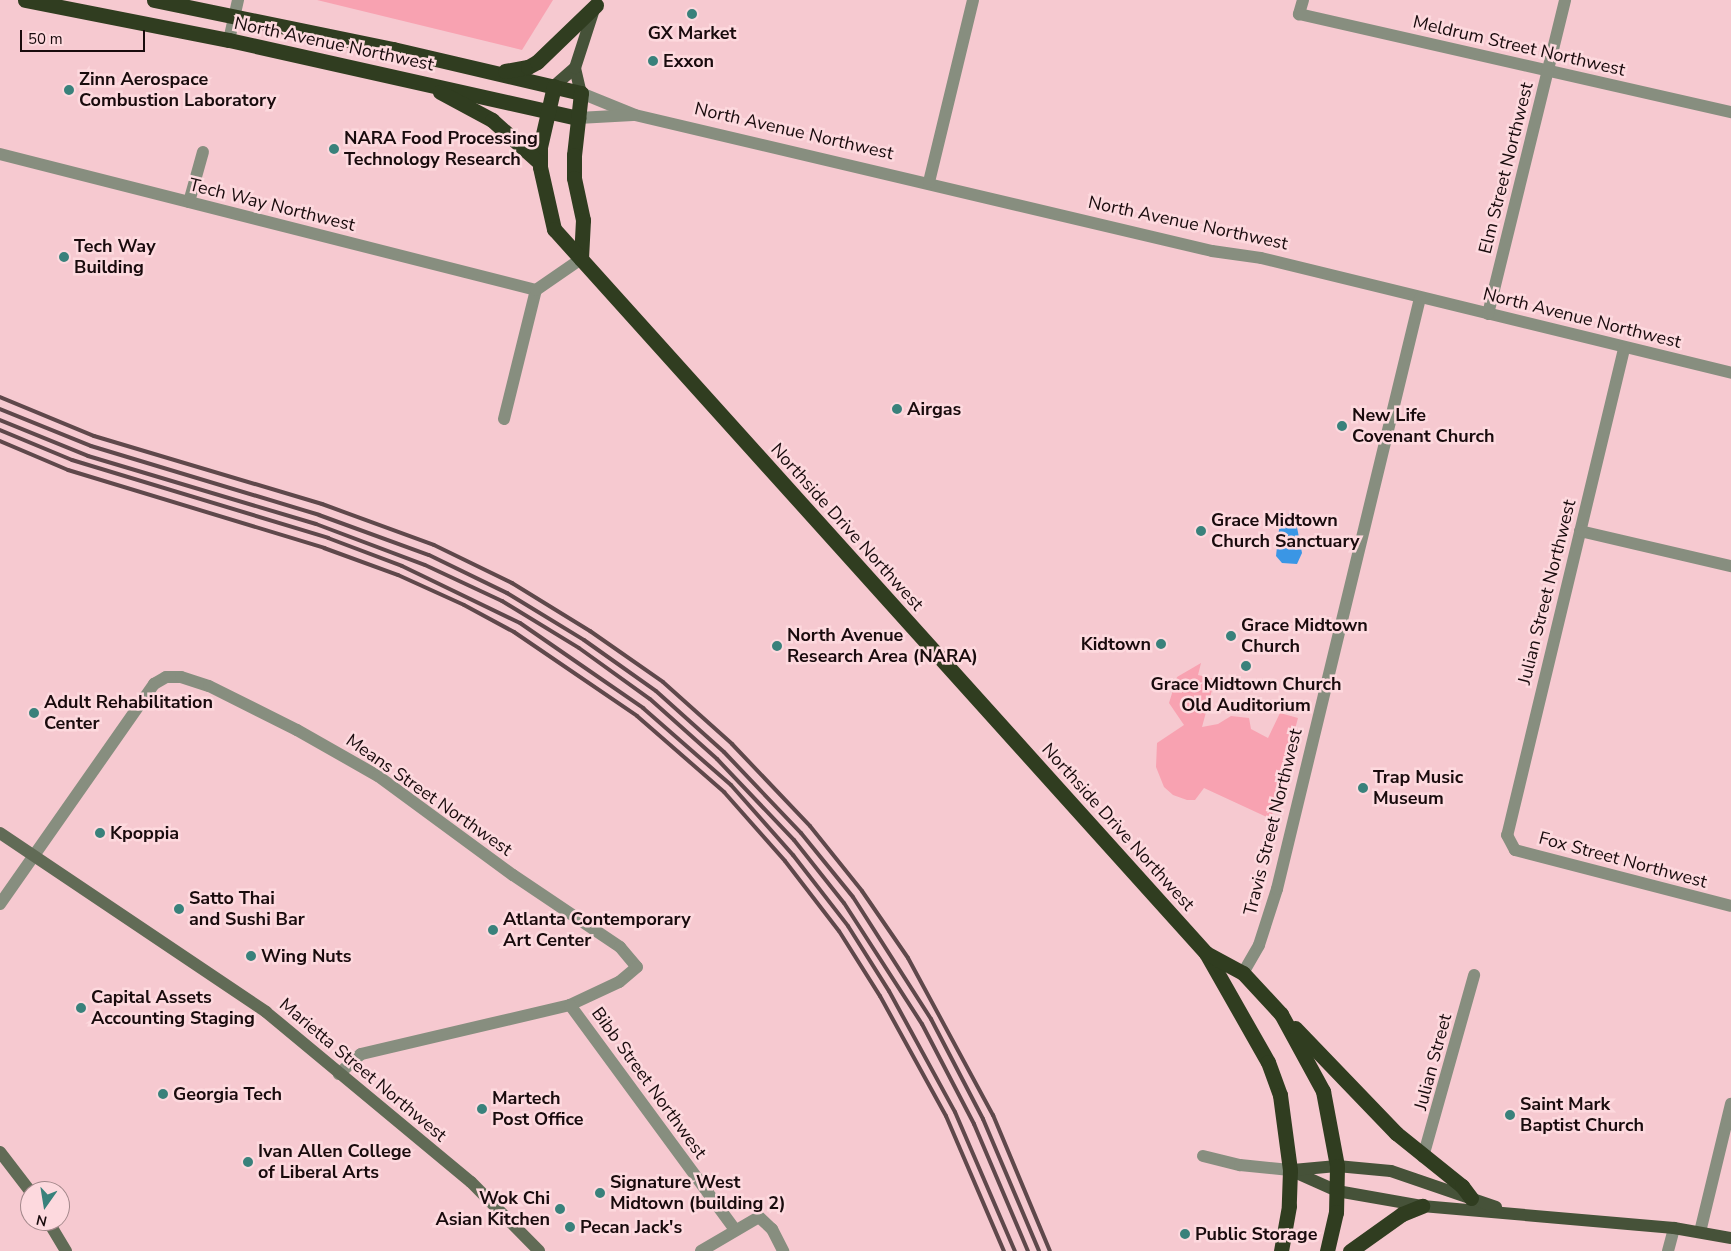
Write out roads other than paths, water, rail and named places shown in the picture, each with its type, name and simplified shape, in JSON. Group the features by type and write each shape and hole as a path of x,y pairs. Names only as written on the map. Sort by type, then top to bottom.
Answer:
{"highway":[{"name":"North Avenue Northwest","path":"25,0 229,40 578,118"},
{"name":"North Avenue Northwest","path":"154,0 581,93"},
{"path":"494,73 528,67 537,62 597,2"},
{"path":"421,82 492,120 540,163"},
{"name":"Northside Drive Northwest","path":"554,86 547,112 540,163 554,229 1206,953 1274,1076 1285,1119 1290,1170 1289,1206 1281,1251"},
{"path":"581,93 574,162 583,220 581,259"},
{"name":"Northside Drive Northwest","path":"1206,953 1243,973 1281,1014 1324,1091 1337,1166 1337,1191 1327,1251"},
{"path":"1281,1014 1396,1134 1462,1186 1471,1198"},
{"path":"1350,1251 1402,1214 1422,1206"}],"main road":[{"path":"554,86 575,68 597,2"},
{"path":"575,68 581,93"},
{"name":"Marietta Street Northwest","path":"0,834 32,858 266,1012 471,1182 539,1251"},
{"path":"0,1152 22,1181"},
{"path":"1290,1170 1337,1166 1391,1171 1510,1213"},
{"path":"1290,1170 1337,1191 1422,1206 1674,1228 1731,1238"},
{"path":"54,1231 66,1251"}],"street":[{"path":"229,40 238,0"},
{"path":"929,182 973,0"},
{"name":"Meldrum Street Northwest","path":"1303,0 1300,14 1731,112"},
{"name":"Elm Street Northwest","path":"1488,314 1565,0"},
{"name":"North Avenue Northwest","path":"581,93 635,114 1488,314 1624,349 1731,373"},
{"name":"North Avenue Northwest","path":"578,118 635,114"},
{"path":"188,202 203,152"},
{"name":"Tech Way Northwest","path":"0,154 536,290"},
{"path":"504,419 536,290 581,259"},
{"name":"Travis Street Northwest","path":"1243,973 1259,945 1276,889 1420,298"},
{"name":"Julian Street Northwest","path":"1508,843 1507,835 1624,349"},
{"path":"1580,531 1731,566"},
{"name":"Means Street Northwest","path":"0,904 154,684 166,677 181,677 208,686 297,730 378,776 513,875 620,948 638,967 619,982 570,1005"},
{"name":"Fox Street Northwest","path":"1508,843 1515,850 1731,906"},
{"name":"Julian Street","path":"1423,1157 1474,975"},
{"path":"339,1074 361,1054 570,1005"},
{"name":"Bibb Street Northwest","path":"570,1005 735,1230"},
{"path":"1700,1232 1731,1104"},
{"path":"1203,1156 1240,1165 1290,1170"},
{"path":"701,1251 759,1217 772,1229 783,1251"},
{"path":"1668,1251 1674,1228"}],"water":[{"path":"1289,514 1295,517 1302,553 1297,564 1282,563 1276,556 1280,521"}],"railway":[{"path":"0,397 94,436 322,504 434,545 512,583 590,631 663,682 732,744 810,826 862,891 908,958 993,1115 1050,1251"},
{"path":"0,409 91,446 319,515 429,555 507,593 584,640 656,691 724,752 801,833 853,897 931,1019 983,1119 1039,1251"},
{"path":"0,420 88,456 316,524 425,565 502,601 579,648 650,699 717,759 794,840 844,903 922,1024 974,1124 1028,1251"},
{"path":"0,430 72,460 328,538 402,566 520,623 643,708 731,785 793,855 848,926 889,991 955,1112 1015,1251"},
{"path":"0,441 68,470 324,548 398,575 464,605 514,632 637,716 724,792 785,861 839,931 880,996 946,1116 1004,1251"}],"place":[{"name":"GX Market","path":"692,14"},
{"name":"Exxon","path":"653,61"},
{"name":"Zinn Aerospace Combustion Laboratory","path":"69,90"},
{"name":"NARA Food Processing Technology Research","path":"334,149"},
{"name":"Tech Way Building","path":"64,257"},
{"name":"Airgas","path":"897,409"},
{"name":"New Life Covenant Church","path":"1342,426"},
{"name":"Grace Midtown Church Sanctuary","path":"1201,531"},
{"name":"Grace Midtown Church","path":"1231,636"},
{"name":"Kidtown","path":"1161,644"},
{"name":"North Avenue Research Area (NARA)","path":"777,646"},
{"name":"Grace Midtown Church Old Auditorium","path":"1246,666"},
{"name":"Adult Rehabilitation Center","path":"34,713"},
{"name":"Trap Music Museum","path":"1363,788"},
{"name":"Kpoppia","path":"100,833"},
{"name":"Satto Thai and Sushi Bar","path":"179,909"},
{"name":"Atlanta Contemporary Art Center","path":"493,930"},
{"name":"Wing Nuts","path":"251,956"},
{"name":"Capital Assets Accounting Staging","path":"81,1008"},
{"name":"Georgia Tech","path":"163,1094"},
{"name":"Martech Post Office","path":"482,1109"},
{"name":"Saint Mark Baptist Church","path":"1510,1115"},
{"name":"Ivan Allen College of Liberal Arts","path":"248,1162"},
{"name":"Signature West Midtown (building 2)","path":"600,1193"},
{"name":"Wok Chi Asian Kitchen","path":"560,1209"},
{"name":"Pecan Jack's","path":"570,1227"},
{"name":"Public Storage","path":"1185,1234"}]}
